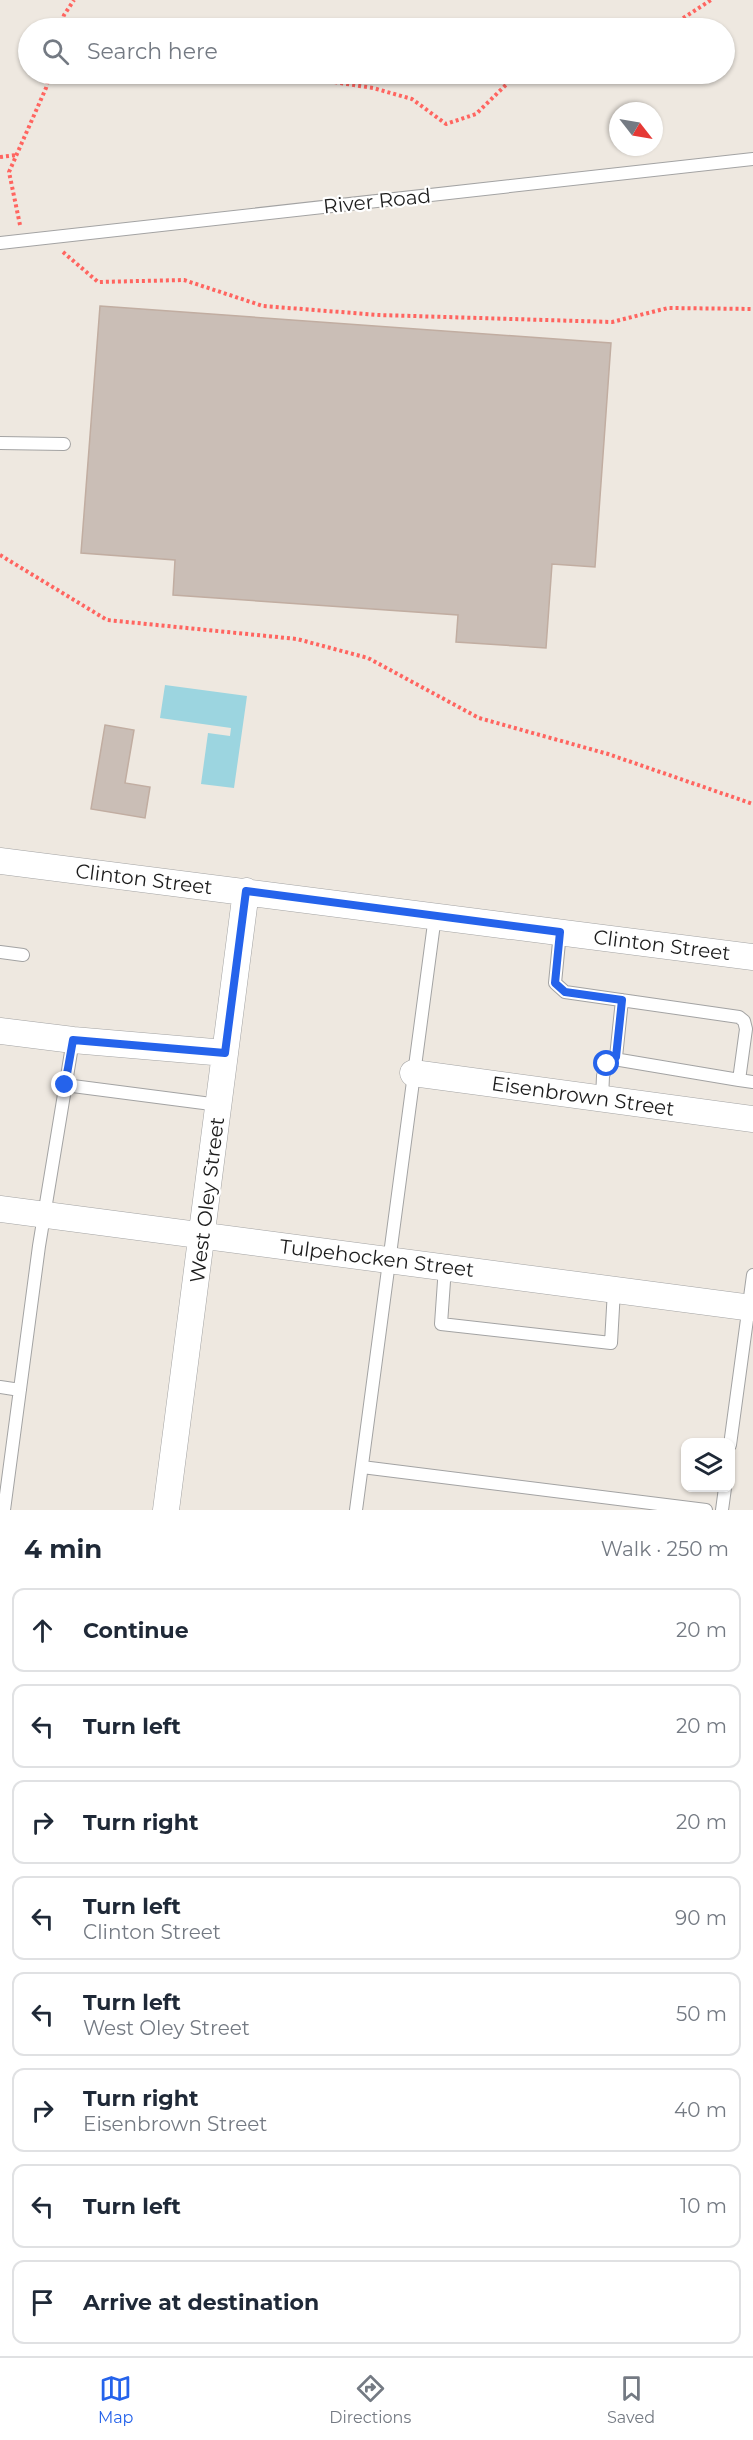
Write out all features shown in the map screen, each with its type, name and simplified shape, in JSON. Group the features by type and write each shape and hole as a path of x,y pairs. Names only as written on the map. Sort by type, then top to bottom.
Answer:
{"street":[{"name":"Clinton Street","path":"0,861 753,957"},
{"name":"West Oley Street","path":"166,1510 246,891"},
{"path":"0,1031 73,1040 225,1053"},
{"name":"Eisenbrown Street","path":"413,1073 753,1119"},
{"name":"Tulpehocken Street","path":"0,1209 751,1308"}],"lane":[{"name":"River Road","path":"0,243 753,159"},
{"path":"0,443 64,444"},
{"path":"356,1510 435,916"},
{"path":"560,932 555,983 565,992 740,1017 746,1029 739,1080"},
{"path":"0,952 23,955"},
{"path":"602,1099 603,1076 607,1064 616,1057 622,1000"},
{"path":"4,1510 44,1215 73,1040"},
{"path":"616,1057 621,1060 753,1082"},
{"path":"65,1085 219,1105"},
{"path":"445,1267 441,1324 611,1342 614,1290"},
{"path":"731,1438 751,1308 753,1275"},
{"path":"0,1387 20,1390"},
{"path":"362,1467 706,1510"},
{"path":"722,1510 724,1492"}],"path":[{"path":"63,18 74,0"},
{"path":"683,18 711,0"},
{"path":"23,240 9,172 47,84"},
{"path":"347,84 373,88 412,99 446,124 476,114 507,84"},
{"path":"0,157 17,155"},
{"path":"59,248 98,282 184,280 263,306 379,315 612,322 668,308 753,309"},
{"path":"0,555 107,620 297,639 368,658 479,718 608,754 753,804"}],"water":[{"path":"165,685 247,696 234,788 201,784 208,733 230,736 231,728 160,718"}],"building":[{"path":"100,306 611,343 595,567 552,564 546,648 456,642 458,615 173,595 175,560 81,553"},
{"path":"105,725 134,730 125,783 150,787 145,818 91,809"}],"route":[{"path":"65,1085 73,1040 225,1053 246,891 560,932 555,983 560,989 565,992 622,1000 616,1057 607,1064"}]}
